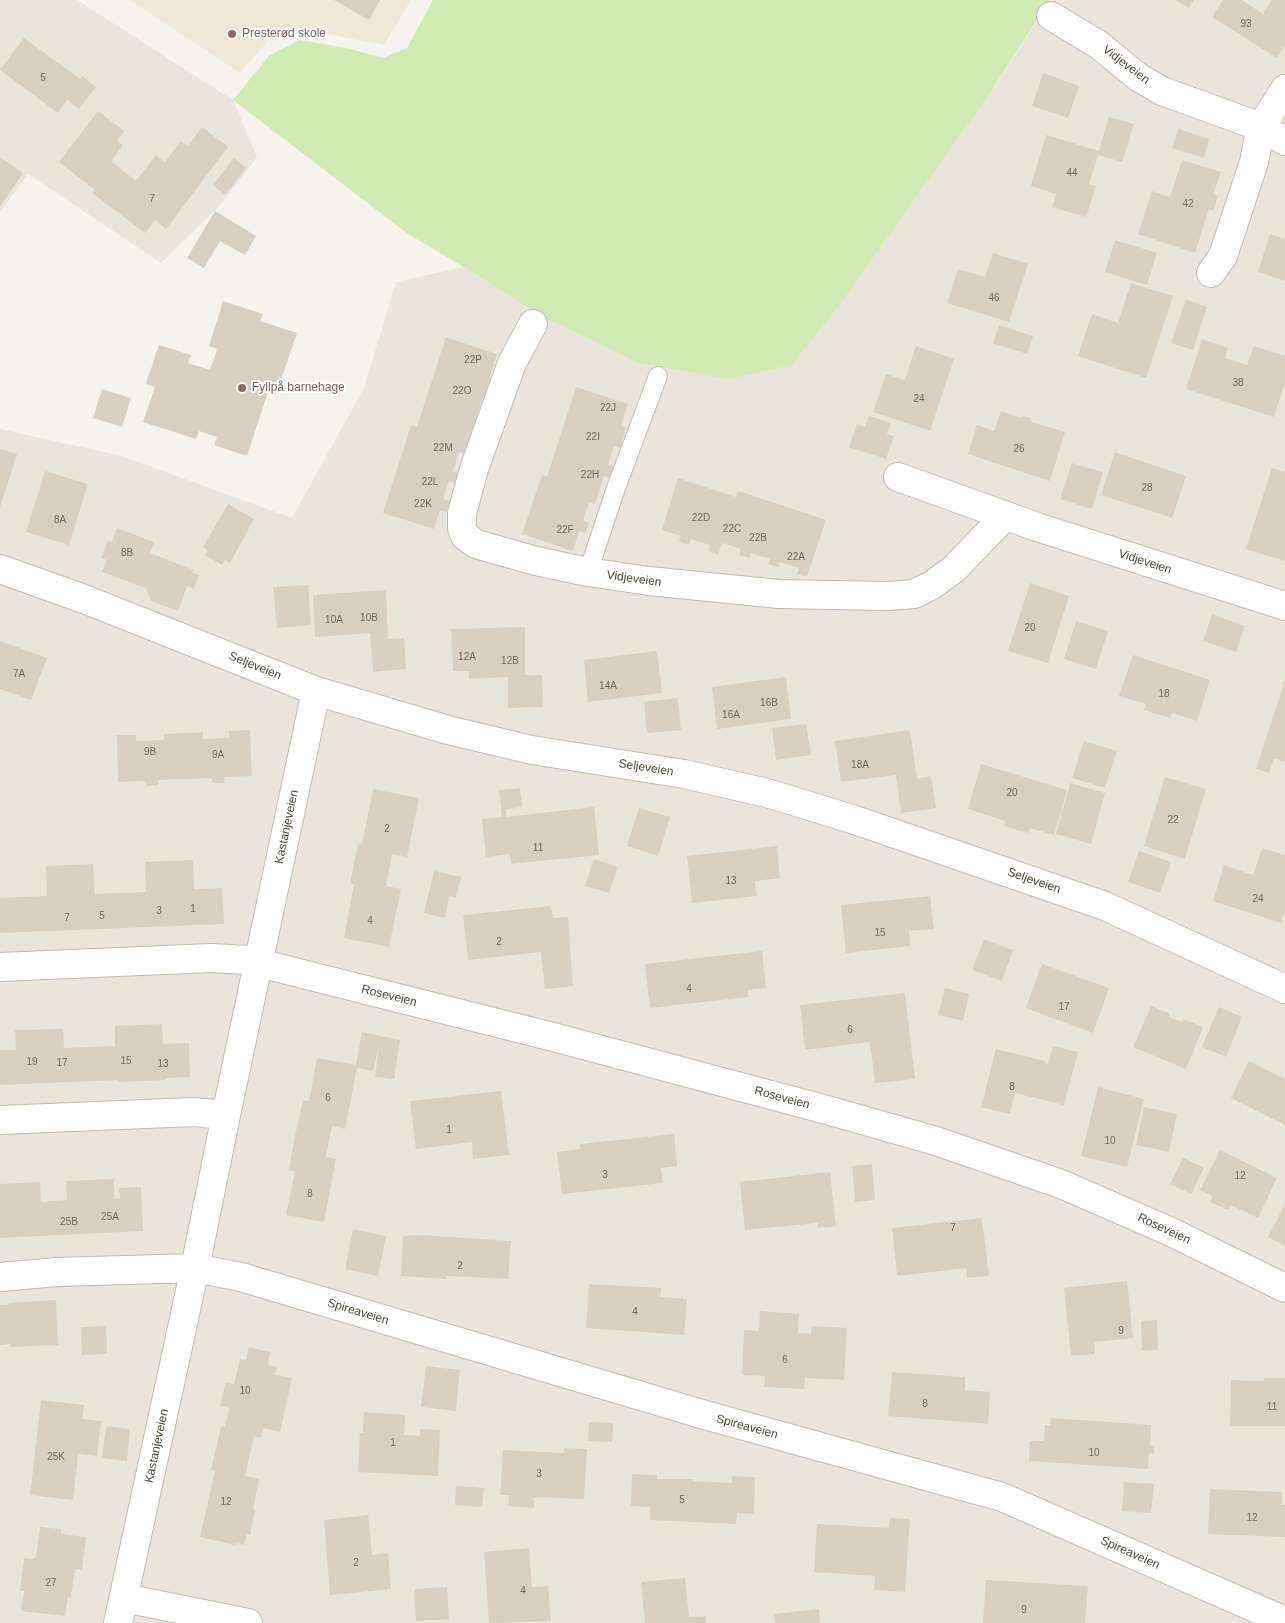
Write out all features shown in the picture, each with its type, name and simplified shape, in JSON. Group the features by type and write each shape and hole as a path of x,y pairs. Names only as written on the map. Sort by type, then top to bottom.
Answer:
{"street":[{"name":"Vidjeveien","path":"1051,16 1099,45 1138,77 1162,90 1261,127 1285,141"},
{"path":"1211,273 1223,256 1254,162 1261,127 1285,88"},
{"name":"Vidjeveien","path":"532,324 512,363 474,469 462,513 462,528 465,536 476,544 536,562 649,582 779,594 887,596 914,594 932,585 954,569 1005,516"},
{"name":"Vidjeveien","path":"898,478 1005,516 1285,606"},
{"name":"Seljeveien","path":"0,569 84,599 316,691 448,730 532,750 684,774 767,793 852,819 1105,906 1285,989"},
{"name":"Kastanjeveien","path":"121,1611 316,691"},
{"path":"0,967 212,958 247,960 259,964"},
{"name":"Roseveien","path":"259,964 557,1038 936,1141 1061,1184 1169,1231 1285,1288"},
{"path":"0,1120 193,1112 226,1115"},
{"path":"0,1278 57,1272 195,1268"},
{"name":"Spireaveien","path":"195,1268 241,1277 705,1415 1002,1497 1285,1621"},
{"path":"121,1611 248,1623"}],"lane":[{"path":"588,572 616,488 658,376"}],"shaded area":[{"path":"0,0 77,0 233,100 257,157 222,203 161,263 28,174 0,212"},
{"name":"Presterød skole","path":"130,0 411,0 384,45 296,28 268,41 240,73"},
{"path":"1052,0 1285,0 1285,1623 0,1623 0,429 122,456 292,518 364,388 396,282 464,267 541,316 792,365 839,306 983,103"}],"green space":[{"path":"433,0 1050,0 983,103 839,306 792,365 728,379 640,363 541,316 408,234 233,100 269,56 299,40 347,48 383,58 407,48"}],"building":[{"path":"334,0 380,0 369,20"},
{"path":"1175,0 1194,0 1189,8"},
{"path":"1223,0 1242,0 1263,14 1272,0 1285,0 1285,45 1277,58 1212,17"},
{"path":"24,38 80,79 82,76 96,87 79,109 67,100 58,113 0,70"},
{"path":"1043,73 1079,86 1068,118 1032,106"},
{"path":"98,111 124,131 117,141 123,145 111,161 136,181 156,155 165,162 181,141 188,146 202,127 228,147 166,229 155,220 145,233 92,193 95,190 59,162"},
{"path":"1109,117 1134,124 1122,162 1098,155 1089,184 1096,186 1086,217 1052,207 1056,194 1031,186 1046,135 1099,151"},
{"path":"1178,129 1209,139 1204,158 1172,148"},
{"path":"0,157 23,173 0,207"},
{"path":"234,158 246,168 225,195 213,185"},
{"path":"1182,160 1221,172 1213,194 1218,196 1213,211 1209,209 1195,253 1138,234 1152,191 1170,197"},
{"path":"215,211 256,236 245,255 220,241 204,268 187,258"},
{"path":"1270,234 1285,239 1285,281 1258,272"},
{"path":"1115,240 1157,253 1147,285 1105,272"},
{"path":"993,253 1028,264 1009,322 947,303 958,269 985,277"},
{"path":"1131,283 1173,296 1146,378 1078,356 1092,314 1118,323"},
{"path":"1186,299 1207,307 1193,350 1171,343"},
{"path":"223,301 263,314 260,321 297,333 279,386 271,383 247,456 214,445 217,437 199,431 196,439 143,422 155,387 146,384 159,345 191,355 188,363 210,370 217,349 209,346"},
{"path":"999,325 1033,336 1027,354 993,343"},
{"path":"446,337 497,354 490,376 496,378 489,398 483,396 477,415 484,417 480,427 474,425 464,454 459,452 453,471 459,473 456,483 449,481 443,499 450,501 446,512 440,510 434,529 383,513 411,425 417,427"},
{"path":"1202,339 1228,348 1225,358 1247,365 1254,346 1285,356 1285,382 1274,417 1186,389"},
{"path":"916,346 954,359 930,431 873,412 886,374 905,380"},
{"path":"576,387 628,404 621,426 626,428 620,448 614,446 608,465 614,467 610,478 604,476 595,504 589,503 583,521 589,523 586,533 579,531 573,551 522,534 542,475 547,477"},
{"path":"102,389 131,398 122,427 93,418"},
{"path":"1001,411 1020,418 1024,416 1030,418 1032,422 1065,432 1050,481 968,454 977,425 994,431"},
{"path":"869,416 891,423 887,434 894,436 886,459 849,447 857,424 865,427"},
{"path":"0,449 17,454 0,507"},
{"path":"1115,452 1186,476 1172,518 1101,495"},
{"path":"1072,463 1103,472 1092,509 1060,499"},
{"path":"1272,468 1285,472 1285,561 1246,549"},
{"path":"45,471 88,484 69,545 26,532"},
{"path":"678,478 736,497 738,491 826,520 807,577 797,574 799,568 780,562 778,567 768,564 770,559 751,553 749,558 739,555 741,549 722,543 718,555 708,551 710,545 691,539 689,545 679,541 681,536 662,530"},
{"path":"228,504 254,519 230,563 225,560 222,565 205,555 208,550 203,547"},
{"path":"117,528 154,542 150,553 194,570 192,573 199,575 194,589 187,586 178,611 151,601 146,588 102,572 107,560 101,558 108,541 112,542"},
{"path":"1030,583 1069,596 1048,663 1008,651"},
{"path":"308,585 311,625 277,628 273,587"},
{"path":"386,590 388,639 404,638 406,669 373,672 370,633 315,637 313,595"},
{"path":"1212,614 1245,626 1236,652 1203,641"},
{"path":"1076,621 1108,631 1096,669 1064,659"},
{"path":"525,627 525,675 542,675 543,707 508,708 508,677 469,679 469,671 453,671 451,629"},
{"path":"0,641 47,658 31,700 0,689"},
{"path":"657,651 662,693 588,702 584,660"},
{"path":"1133,655 1210,680 1197,721 1172,713 1170,718 1144,710 1146,704 1119,696"},
{"path":"786,677 791,719 717,729 712,687"},
{"path":"1285,680 1285,762 1274,758 1269,773 1256,769"},
{"path":"678,698 681,730 647,733 644,702"},
{"path":"806,724 811,755 776,760 772,728"},
{"path":"250,730 252,776 224,777 225,783 212,783 212,778 158,780 158,785 146,786 146,781 118,782 117,735 136,735 136,741 164,740 164,734 203,732 203,739 229,738 229,731"},
{"path":"910,730 917,779 931,776 936,808 901,813 896,775 841,782 835,741"},
{"path":"1084,741 1117,751 1105,788 1072,778"},
{"path":"981,764 1067,790 1054,835 1030,828 1028,833 1004,826 1005,821 968,809"},
{"path":"1165,777 1206,789 1185,859 1144,846"},
{"path":"1070,783 1105,793 1091,844 1056,834"},
{"path":"520,788 522,807 506,809 506,817 594,807 599,855 511,864 510,854 486,857 482,819 502,817 499,790"},
{"path":"373,789 419,798 407,857 392,854 386,886 401,889 389,947 344,938 354,884 350,883 358,843 362,844"},
{"path":"639,808 670,817 658,856 627,846"},
{"path":"777,846 780,878 755,881 757,896 692,903 687,856"},
{"path":"1262,848 1285,855 1285,910 1281,923 1213,901 1224,865 1253,875"},
{"path":"1139,851 1171,862 1160,893 1128,882"},
{"path":"594,859 618,867 609,893 585,886"},
{"path":"193,860 194,889 222,888 224,924 0,933 0,898 47,896 46,866 93,864 95,894 146,892 145,862"},
{"path":"434,871 461,877 456,898 449,896 445,918 424,913"},
{"path":"930,896 934,929 909,931 910,946 846,953 841,905"},
{"path":"551,906 553,918 568,917 573,986 545,989 541,952 468,960 463,915"},
{"path":"984,939 1013,950 1002,981 972,970"},
{"path":"762,951 766,988 748,990 748,997 650,1008 645,964"},
{"path":"1042,964 1109,988 1093,1033 1026,1008"},
{"path":"945,988 969,994 963,1021 938,1015"},
{"path":"905,993 915,1079 875,1083 870,1042 805,1050 800,1005"},
{"path":"1151,1006 1170,1014 1169,1017 1182,1022 1183,1019 1203,1027 1186,1069 1133,1047"},
{"path":"1219,1007 1242,1017 1226,1057 1202,1047"},
{"path":"162,1024 163,1044 189,1043 190,1077 165,1078 165,1080 0,1085 0,1050 16,1050 15,1030 63,1029 64,1048 115,1046 115,1026"},
{"path":"362,1032 400,1040 394,1079 375,1077 379,1045 373,1071 357,1068 345,1129 332,1126 326,1157 336,1159 324,1222 286,1215 295,1171 289,1170 295,1136 303,1100 309,1101 317,1058 356,1065"},
{"path":"1053,1046 1078,1052 1064,1105 1015,1093 1010,1114 981,1107 996,1049 1045,1061 1044,1063 1048,1064"},
{"path":"1249,1061 1285,1079 1285,1125 1231,1098"},
{"path":"1098,1087 1144,1099 1127,1167 1081,1156"},
{"path":"501,1091 509,1155 473,1159 472,1142 416,1149 410,1101"},
{"path":"1144,1107 1177,1114 1169,1152 1136,1145"},
{"path":"674,1134 677,1166 661,1168 663,1183 562,1194 557,1152 580,1149 580,1144"},
{"path":"1220,1150 1277,1178 1258,1218 1231,1205 1228,1210 1210,1202 1213,1196 1200,1190"},
{"path":"1183,1158 1204,1168 1191,1194 1170,1184"},
{"path":"872,1164 875,1200 855,1202 852,1166"},
{"path":"830,1172 836,1226 818,1228 818,1223 745,1230 740,1182"},
{"path":"114,1179 114,1199 120,1198 119,1188 141,1187 143,1231 0,1238 0,1184 40,1182 41,1202 67,1200 66,1181"},
{"path":"1285,1204 1285,1246 1268,1237"},
{"path":"982,1218 989,1276 967,1278 966,1268 897,1276 892,1228"},
{"path":"353,1229 386,1236 378,1276 345,1269"},
{"path":"420,1235 511,1241 508,1279 446,1276 446,1279 401,1276 403,1236"},
{"path":"1127,1281 1133,1338 1094,1342 1095,1354 1071,1356 1064,1288"},
{"path":"589,1284 661,1288 660,1297 687,1299 684,1335 586,1328"},
{"path":"56,1300 58,1345 11,1347 11,1344 0,1345 0,1305"},
{"path":"760,1311 799,1314 798,1333 811,1334 812,1326 847,1328 844,1380 805,1378 804,1389 764,1387 765,1376 742,1375 744,1330 759,1331"},
{"path":"1157,1320 1158,1350 1142,1351 1141,1321"},
{"path":"106,1326 107,1354 82,1355 81,1327"},
{"path":"249,1347 270,1352 268,1365 277,1367 275,1375 292,1378 280,1432 263,1428 261,1438 254,1436 245,1476 259,1479 253,1509 255,1510 250,1535 247,1534 244,1545 236,1543 236,1545 200,1537 215,1471 211,1470 221,1426 225,1427 229,1408 220,1406 226,1382 234,1384 240,1359 246,1360"},
{"path":"426,1366 460,1370 456,1411 421,1407"},
{"path":"892,1372 965,1377 965,1390 990,1392 988,1424 888,1416"},
{"path":"1264,1378 1285,1378 1285,1426 1230,1426 1231,1380 1264,1381"},
{"path":"41,1400 84,1405 82,1419 101,1421 97,1456 78,1454 73,1500 30,1495"},
{"path":"364,1412 405,1415 404,1435 420,1436 420,1429 440,1430 438,1476 358,1472 360,1433 363,1433"},
{"path":"1051,1418 1151,1425 1150,1446 1154,1446 1154,1454 1149,1453 1148,1469 1029,1461 1030,1441 1044,1441 1045,1425 1050,1425"},
{"path":"589,1422 613,1423 612,1442 588,1441"},
{"path":"106,1426 130,1429 127,1461 102,1458"},
{"path":"564,1448 587,1449 584,1499 534,1497 534,1508 508,1506 509,1495 500,1495 503,1450 564,1453"},
{"path":"632,1474 657,1475 657,1479 693,1479 693,1481 732,1483 732,1476 755,1477 754,1514 737,1513 736,1524 650,1520 650,1507 631,1506"},
{"path":"1124,1482 1154,1484 1151,1513 1122,1511"},
{"path":"456,1486 484,1488 482,1507 455,1505"},
{"path":"1210,1489 1282,1492 1282,1505 1285,1505 1285,1537 1208,1534"},
{"path":"368,1515 372,1555 388,1553 391,1589 330,1595 324,1520"},
{"path":"890,1518 910,1519 905,1592 874,1590 875,1576 814,1572 817,1524 889,1528"},
{"path":"40,1527 61,1529 61,1534 86,1537 82,1570 75,1569 71,1598 68,1597 65,1616 21,1611 24,1591 20,1591 24,1558 32,1559 36,1557"},
{"path":"529,1548 532,1587 548,1586 551,1621 489,1623 484,1552"},
{"path":"685,1578 689,1617 706,1616 706,1623 645,1623 641,1582"},
{"path":"986,1580 1088,1586 1085,1623 983,1623"},
{"path":"447,1587 449,1619 416,1621 414,1589"},
{"path":"819,1609 820,1623 775,1623 774,1614"}],"place":[{"name":"Presterød skole","path":"232,34"},
{"name":"Fyllpå barnehage","path":"242,388"}]}
